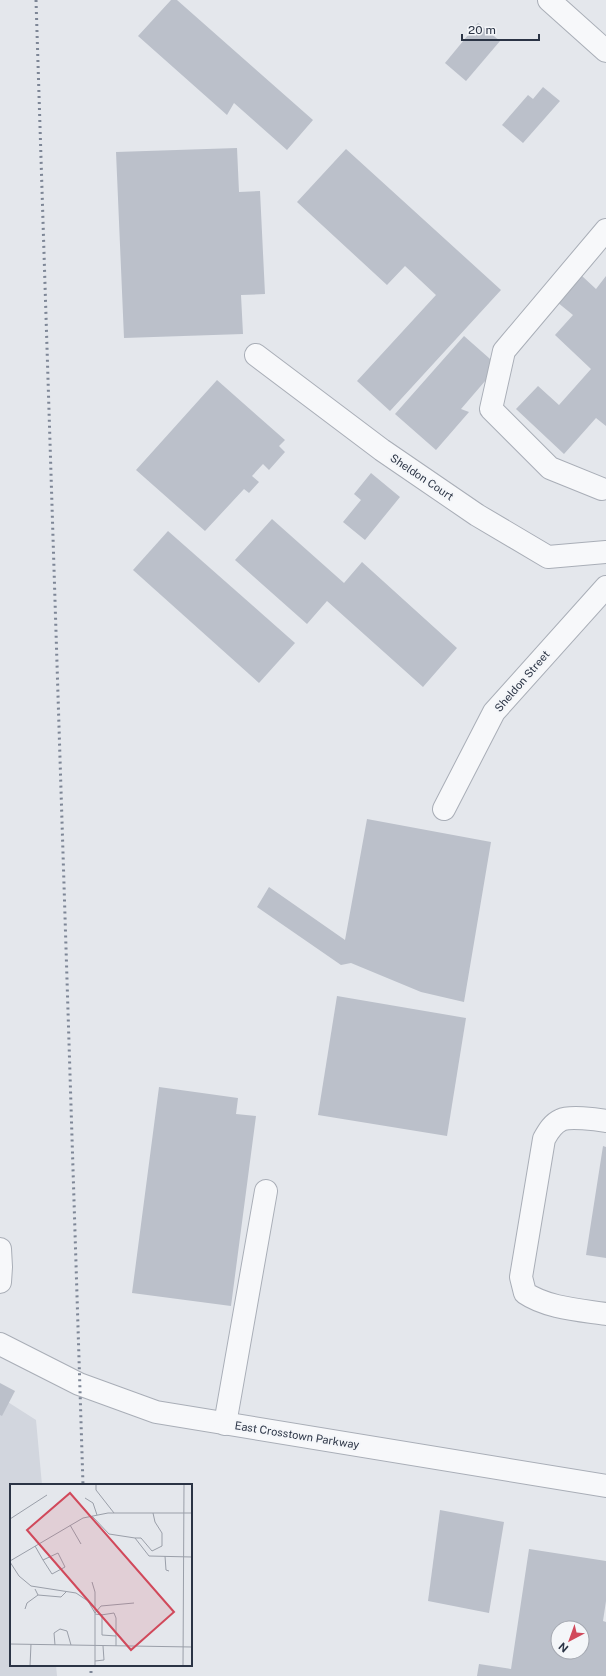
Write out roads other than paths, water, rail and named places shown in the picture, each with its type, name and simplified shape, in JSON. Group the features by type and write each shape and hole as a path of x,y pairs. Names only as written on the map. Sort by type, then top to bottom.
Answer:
{"street":[{"path":"549,0 606,51"},
{"path":"605,485 550,468 491,409 504,351 606,230"},
{"name":"Sheldon Court","path":"256,355 382,450 477,515 548,557 606,552"},
{"name":"Sheldon Street","path":"444,809 494,712 606,587"},
{"path":"606,1121 596,1118 562,1119 551,1127 544,1139 521,1277 525,1293 534,1299 606,1314"},
{"path":"225,1424 266,1191"},
{"path":"0,1249 0,1282"},
{"name":"East Crosstown Parkway","path":"0,1344 79,1384 124,1402 156,1412 606,1486"}],"railway":[{"path":"36,0 83,1484"},
{"path":"91,1666 91,1676"}]}
